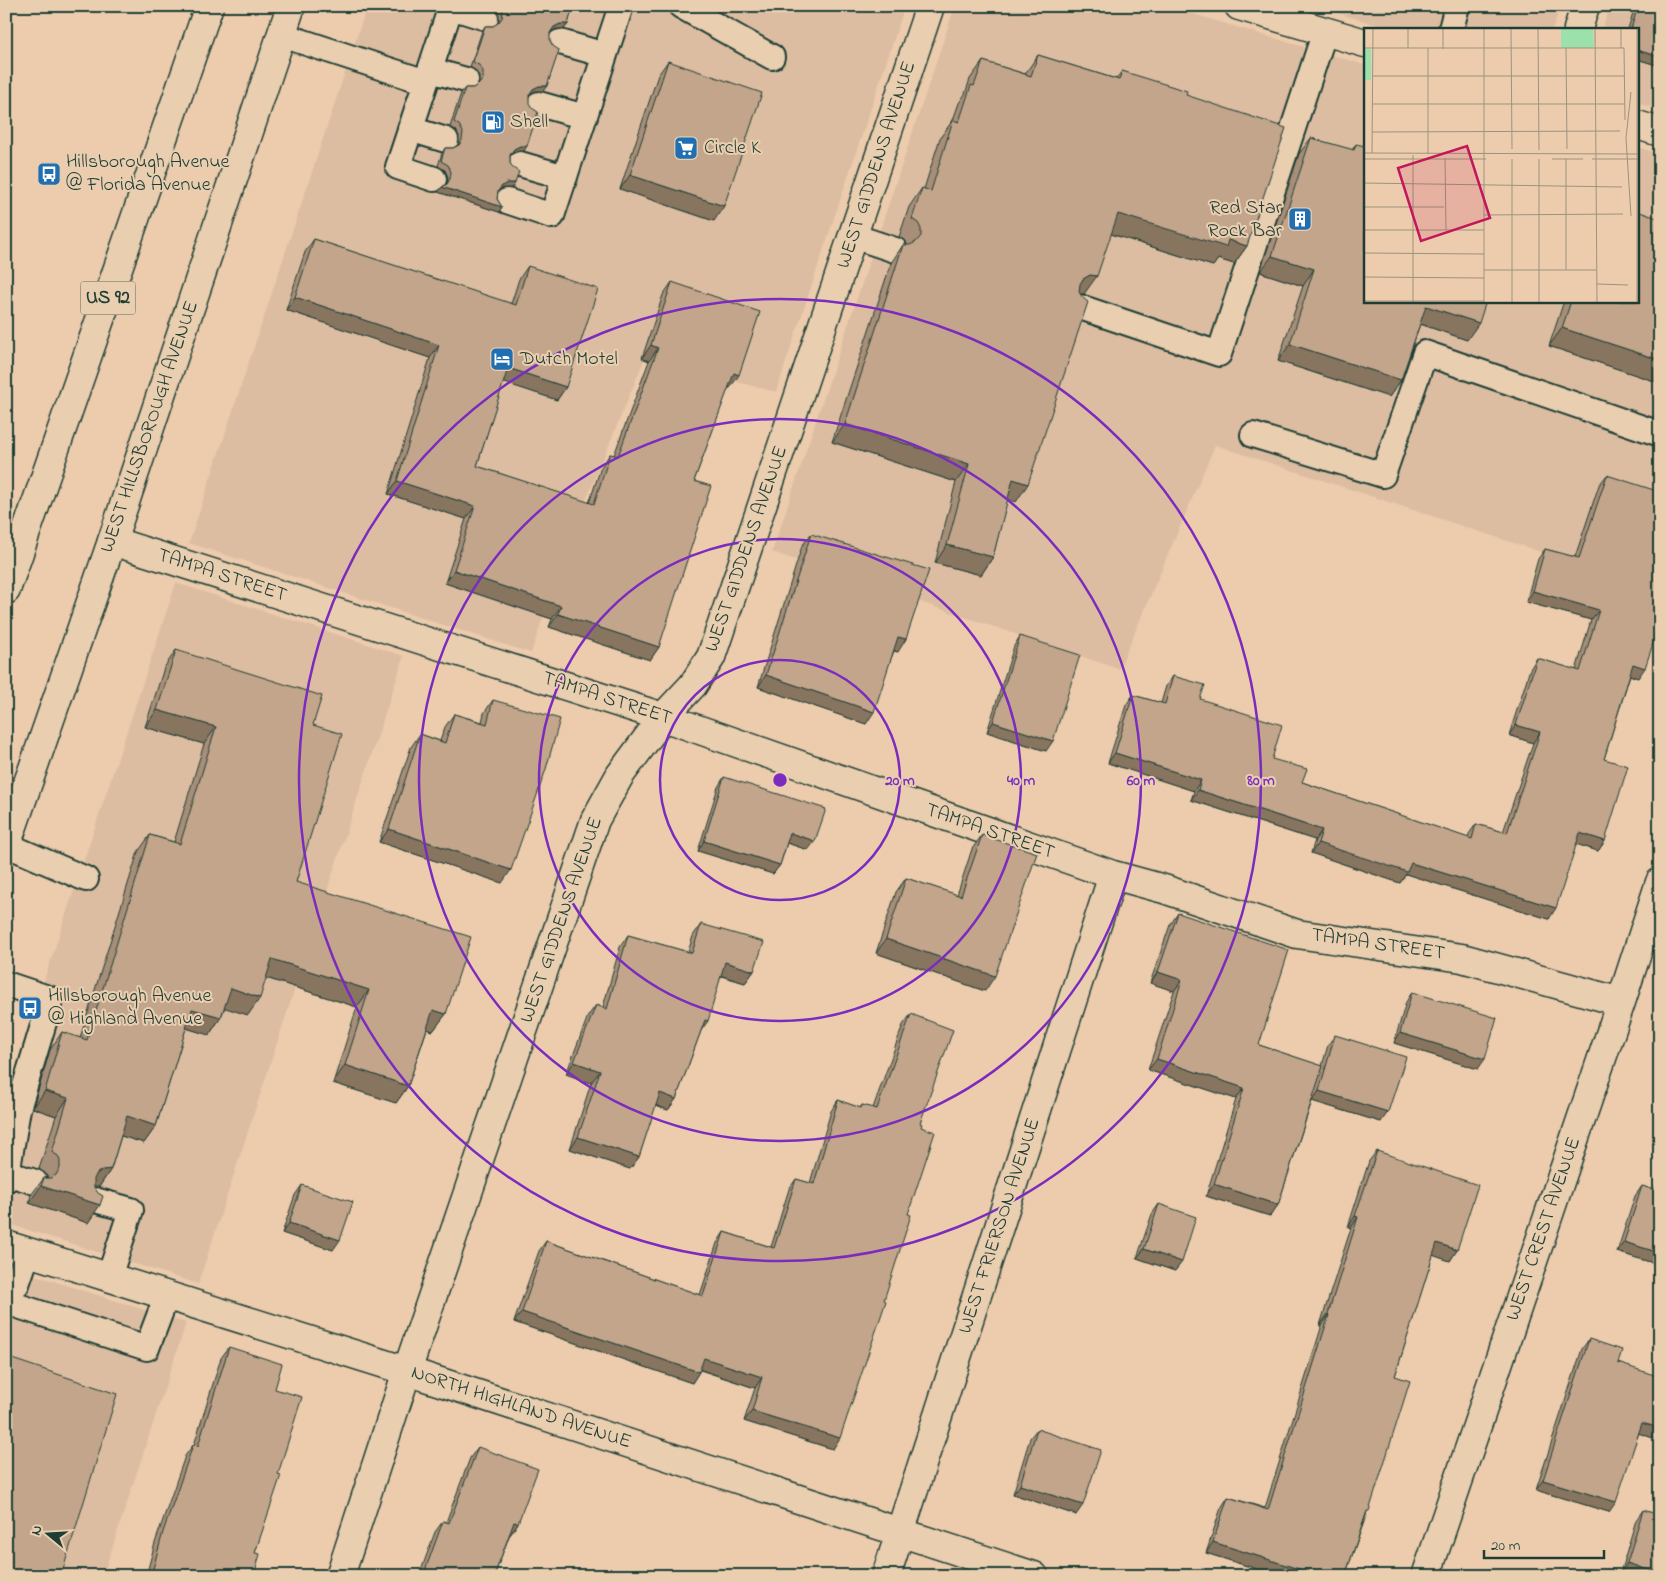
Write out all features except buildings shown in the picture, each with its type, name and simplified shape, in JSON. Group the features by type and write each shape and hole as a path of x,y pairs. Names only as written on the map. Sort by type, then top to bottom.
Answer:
{"street":[{"name":"US 92","path":"6,590 209,6"},
{"name":"WEST HILLSBOROUGH AVENUE","path":"6,845 112,541 292,6"},
{"name":"WEST GIDDENS AVENUE","path":"340,1576 406,1371 595,820 620,775 663,717 693,685 711,657 930,6"},
{"path":"1239,6 1364,43"},
{"path":"1578,28 1585,6"},
{"path":"1638,125 1660,132"},
{"name":"TAMPA STREET","path":"112,541 663,717 1113,875 1164,889 1297,934 1462,958 1621,1002"},
{"name":"WEST FRIERSON AVENUE","path":"886,1576 1113,875"},
{"name":"WEST CREST AVENUE","path":"1426,1576 1660,882"},
{"name":"NORTH HIGHLAND AVENUE","path":"17,1248 406,1371 1034,1576"}],"lane":[{"path":"434,178 398,167 410,129 451,6 486,18"},
{"path":"508,201 552,216 621,6"},
{"path":"681,6 772,58"},
{"path":"1451,28 1457,6"},
{"path":"1080,307 1219,354 1325,31"},
{"path":"282,35 428,76 466,80"},
{"path":"560,42 605,55"},
{"path":"539,104 584,118"},
{"path":"410,129 446,140"},
{"path":"520,164 565,177"},
{"path":"853,236 895,250"},
{"path":"1253,436 1383,475 1425,353 1660,434"},
{"path":"6,845 86,879"},
{"path":"6,984 51,999 18,1109 7,1176 35,1182"},
{"path":"95,1200 131,1210 110,1277"},
{"path":"6,1294 17,1284 17,1248"},
{"path":"6,1302 148,1348 167,1295"}],"shaded area":[{"path":"367,6 905,6 776,392 645,358 572,534 531,653 189,543"},
{"path":"955,6 1166,6 1364,65 1364,302 1638,302 1638,147 1660,154 1660,591 1215,445 1119,669 772,552"},
{"path":"1314,6 1560,6 1553,28 1388,28"},
{"path":"1610,6 1660,6 1660,110 1638,103 1638,28 1602,28"},
{"path":"176,583 404,656 198,1284 6,1223 6,1095"},
{"path":"6,1266 186,1323 103,1576 6,1576"}],"place":[{"name":"Shell","path":"493,122"},
{"name":"Circle K","path":"686,148"},
{"name":"Hillsborough Avenue @ Florida Avenue","path":"49,174"},
{"name":"Red Star Rock Bar","path":"1300,219"},
{"name":"Dutch Motel","path":"502,359"},
{"name":"Hillsborough Avenue @ Highland Avenue","path":"30,1008"}]}
